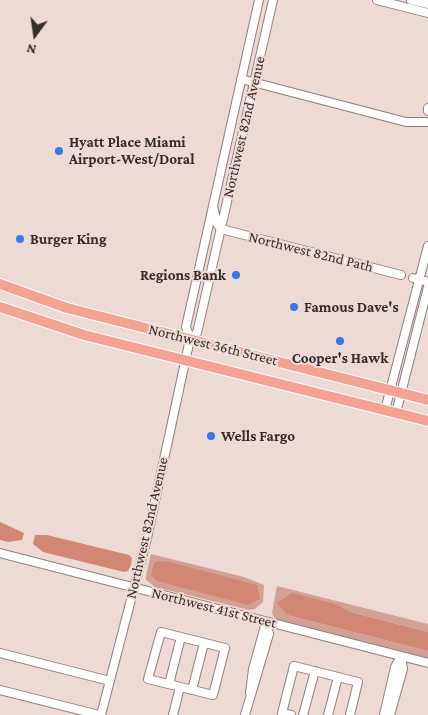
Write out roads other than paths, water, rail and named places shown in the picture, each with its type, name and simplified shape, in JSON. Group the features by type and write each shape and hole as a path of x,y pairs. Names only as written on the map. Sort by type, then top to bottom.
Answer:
{"main road":[{"name":"Northwest 36th Street","path":"0,284 43,301 428,400"},
{"name":"Northwest 36th Street","path":"0,307 84,335 428,421"}],"street":[{"name":"Northwest 82nd Avenue","path":"100,715 134,588 186,360 190,339 186,327 259,0"},
{"name":"Northwest 82nd Avenue","path":"190,339 197,333 272,0"},
{"path":"378,0 428,13"},
{"path":"411,0 428,4"},
{"path":"241,79 406,122 428,122"},
{"path":"226,146 239,149"},
{"path":"213,204 216,222 221,229"},
{"name":"Northwest 82nd Path","path":"221,229 401,275"},
{"path":"396,392 416,279 428,246"},
{"path":"416,279 428,282"},
{"path":"390,412 428,287"},
{"name":"Northwest 41st Street","path":"0,553 428,664"},
{"path":"245,715 250,693 257,681 270,634 266,622"},
{"path":"161,632 181,637 225,648 214,695 148,679 161,632"},
{"path":"169,684 181,637"},
{"path":"192,690 204,643"},
{"path":"0,653 110,681"},
{"path":"384,715 395,667 401,656"},
{"path":"390,715 403,669 401,656"},
{"path":"290,715 282,713 294,666 358,682 350,715"},
{"path":"303,715 315,671"},
{"path":"328,715 338,678"},
{"path":"173,715 180,687"},
{"path":"0,690 100,715"}],"place":[{"name":"Hyatt Place Miami Airport-West/Doral","path":"59,151"},
{"name":"Burger King","path":"20,239"},
{"name":"Regions Bank","path":"236,275"},
{"name":"Famous Dave's","path":"294,307"},
{"name":"Cooper's Hawk","path":"340,341"},
{"name":"Wells Fargo","path":"211,436"}]}
